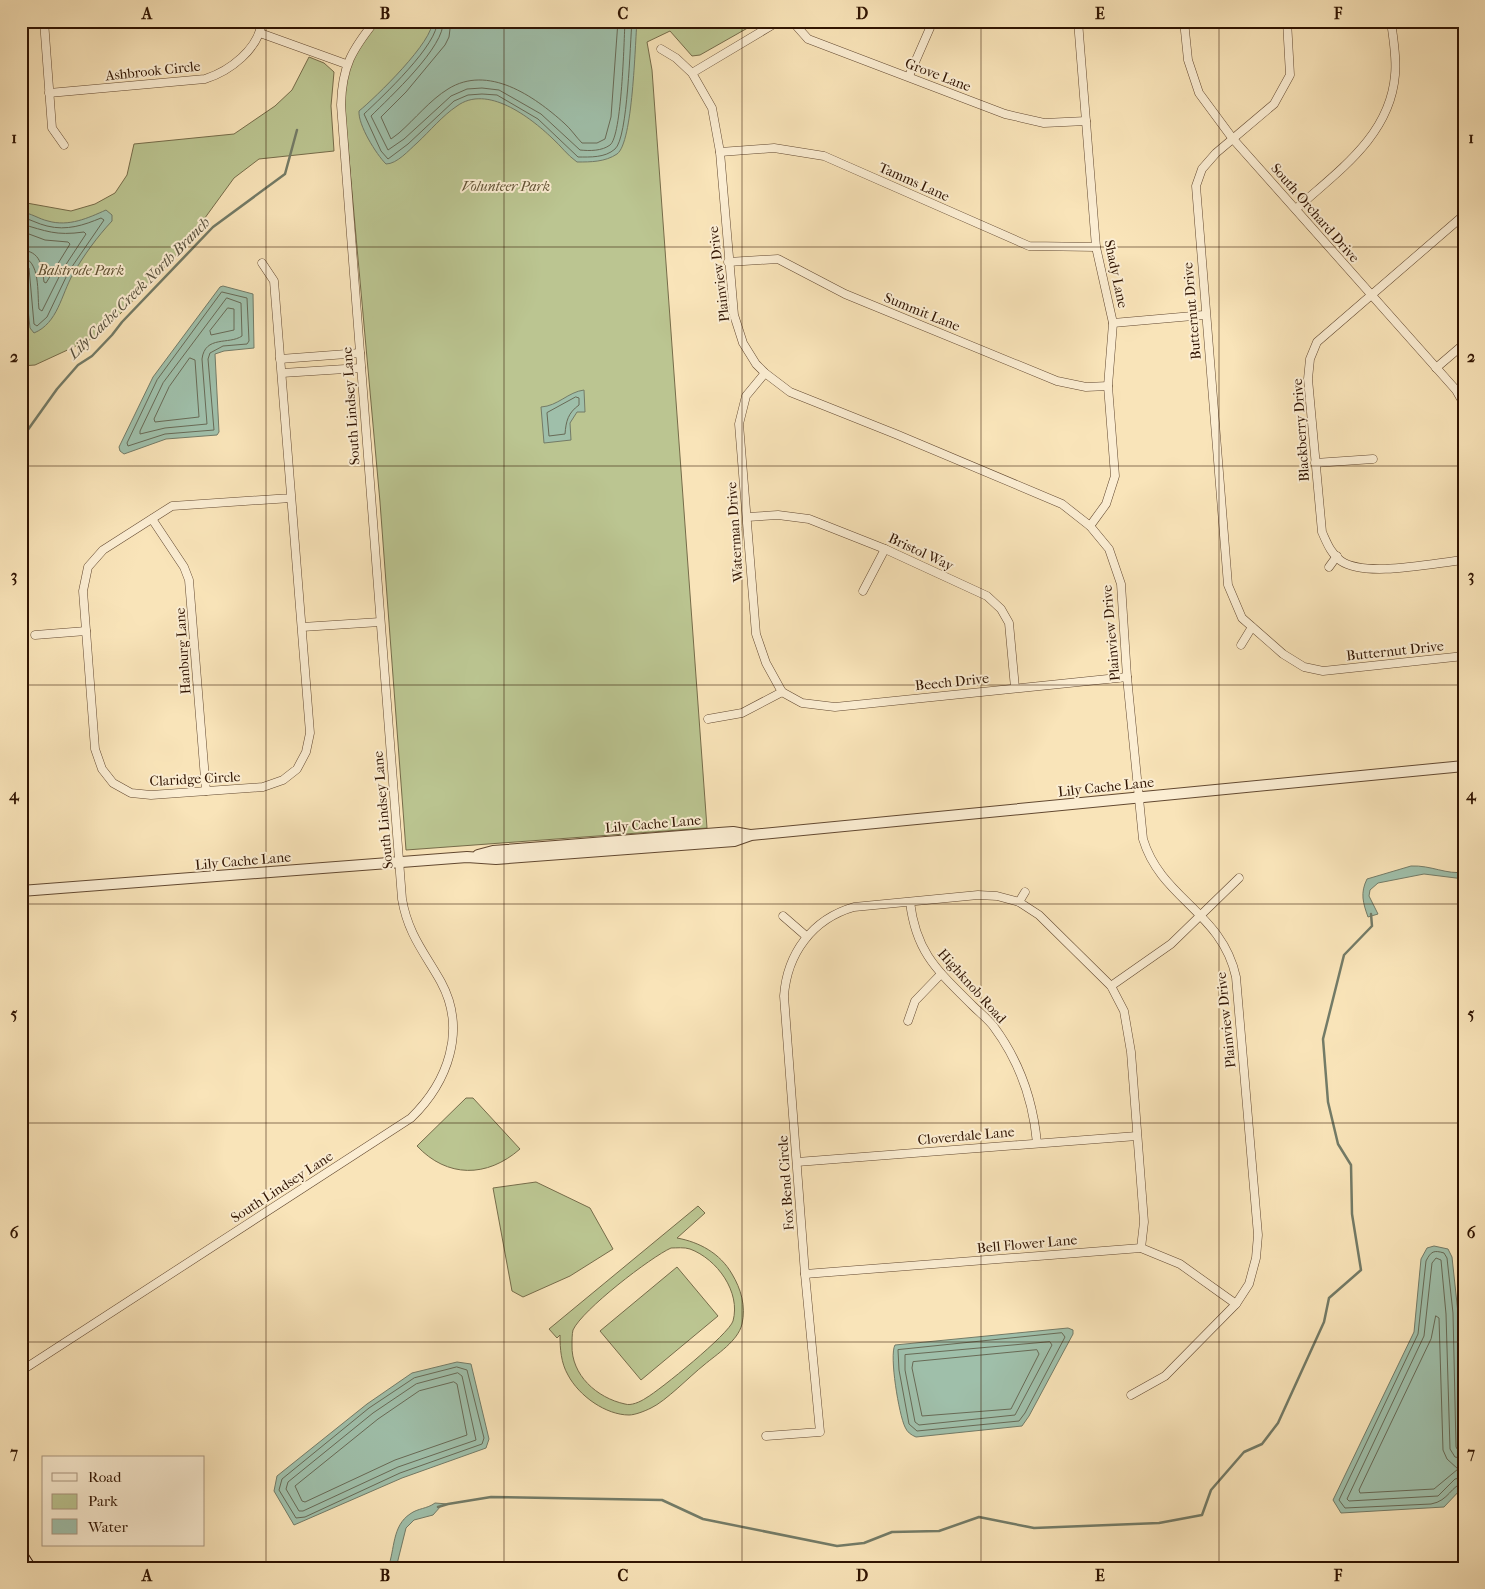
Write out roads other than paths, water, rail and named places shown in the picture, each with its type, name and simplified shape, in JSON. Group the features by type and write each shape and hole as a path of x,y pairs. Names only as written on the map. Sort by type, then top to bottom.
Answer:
{"main road":[{"path":"21,1554 30,1568"}],"street":[{"path":"44,21 52,128 64,145"},
{"name":"Ashbrook Circle","path":"48,93 205,79 219,73 246,54 260,33 262,21"},
{"name":"South Lindsey Lane","path":"21,1371 412,1118 433,1094 446,1070 450,1056 453,1041 452,1015 441,982 409,928 402,899 341,105 342,78 346,64 354,48 375,21"},
{"path":"692,73 779,21"},
{"name":"Grove Lane","path":"792,21 808,39 1005,114 1044,123 1086,121"},
{"path":"909,76 933,21"},
{"name":"Shady Lane","path":"1078,21 1096,247 1113,323 1108,386 1115,476 1106,504 1090,526"},
{"name":"South Orchard Drive","path":"1184,21 1188,60 1199,93 1233,140 1456,390 1464,404"},
{"name":"Butternut Drive","path":"1287,21 1290,75 1274,104 1202,169 1196,186 1204,315 1228,585 1242,618 1283,654 1304,667 1323,671 1464,656"},
{"path":"1296,209 1364,148 1386,113 1395,74 1391,21"},
{"path":"260,33 346,64"},
{"name":"Plainview Drive","path":"661,49 676,58 692,73 712,108 720,152 734,315 743,342 765,373 790,392 1062,504 1090,526 1109,549 1121,584 1127,677 1143,839 1148,855 1160,874 1214,928 1232,958 1236,977 1258,1235 1256,1258 1249,1284 1236,1304 1165,1376 1131,1395"},
{"name":"Tamms Lane","path":"720,152 774,148 824,156 1029,246 1096,247"},
{"name":"Blackberry Drive","path":"1336,556 1330,549 1322,532 1308,379 1310,359 1317,342 1370,294 1464,215"},
{"name":"Summit Lane","path":"728,262 778,260 845,294 1058,381 1086,387 1108,386"},
{"name":"Claridge Circle","path":"262,263 274,281 310,733 306,752 297,769 283,780 263,787 151,795 131,793 114,783 102,769 95,749 83,591 88,567 102,550 172,506 291,498"},
{"path":"1113,323 1204,315"},
{"path":"1436,368 1464,344"},
{"path":"280,359 360,353"},
{"path":"282,373 361,368"},
{"name":"Waterman Drive","path":"765,373 746,396 740,413 756,634 766,663 782,692"},
{"path":"1315,464 1373,459"},
{"name":"Bristol Way","path":"747,518 778,515 809,519 885,549 987,596 1001,609 1009,624 1015,688"},
{"name":"Hanburg Lane","path":"152,519 184,567 189,580 206,791"},
{"path":"863,591 885,549"},
{"path":"1329,567 1336,556 1341,561 1359,568 1464,560"},
{"path":"302,627 380,622"},
{"path":"1241,645 1252,627"},
{"path":"35,635 86,632"},
{"name":"Beech Drive","path":"782,692 802,703 835,707 1127,677"},
{"path":"708,719 742,713 782,692"},
{"name":"Lily Cache Lane","path":"21,891 468,857 493,851 719,833 733,832 751,835 1464,766"},
{"path":"1111,986 1171,944 1239,878"},
{"path":"1019,902 1025,892"},
{"name":"Fox Bend Circle","path":"766,1436 820,1432 805,1274 784,996 789,966 796,949 806,936 833,916 845,910 984,894 1019,902 1040,915 1111,986 1124,1011 1129,1031 1144,1222 1141,1248"},
{"name":"Highknob Road","path":"910,902 913,927 918,940 941,974 993,1026 1016,1061 1032,1104 1037,1143"},
{"path":"783,916 806,936"},
{"path":"908,1021 915,1001 941,974"},
{"name":"Cloverdale Lane","path":"798,1162 1137,1136"},
{"name":"Bell Flower Lane","path":"805,1274 1141,1248 1180,1264 1236,1304"}],"water":[{"path":"432,21 637,21 630,113 627,132 617,154 593,162 577,162 543,130 520,113 508,106 481,99 469,100 457,106 403,156 394,162 386,164 368,139 361,124 359,111 403,68 424,41"},
{"path":"106,210 112,215 112,221 77,267 49,323 34,333 30,328 21,244 21,212 48,221 63,223 78,221"},
{"path":"223,286 253,294 254,348 224,351 215,354 219,432 217,435 166,439 124,454 120,451 119,447 153,377 220,287"},
{"path":"584,390 585,412 577,412 570,423 571,440 544,443 541,407 553,404 573,393"},
{"path":"1411,866 1458,873 1464,872 1464,879 1424,874 1378,883 1370,890 1369,896 1378,914 1368,917 1363,898 1367,879"},
{"path":"1434,1246 1448,1249 1452,1257 1458,1313 1462,1488 1444,1507 1341,1513 1333,1500 1414,1332 1421,1259 1427,1248"},
{"path":"1068,1328 1073,1330 1073,1334 1022,1426 916,1437 906,1429 900,1411 896,1385 893,1360 895,1345"},
{"path":"457,1362 471,1364 489,1439 486,1448 402,1478 294,1525 274,1491 277,1476 367,1404 412,1373"},
{"path":"435,1503 448,1504 441,1506 433,1515 414,1520 406,1528 396,1568 388,1568 397,1531 404,1519 413,1512"}],"waterway":[{"name":"Lily Cache Creek North Branch","path":"21,446 27,444 27,431 57,389 78,365 92,356 213,227 285,174 297,130"},
{"path":"438,1507 491,1497 662,1500 703,1519 837,1546 864,1543 892,1532 939,1531 979,1517 1034,1528 1159,1523 1202,1515 1211,1490 1244,1452 1262,1444 1278,1423 1324,1322 1329,1298 1361,1270 1352,1214 1351,1165 1338,1144 1328,1102 1323,1039 1344,955 1372,926 1371,914"}],"park label":[{"name":"Volunteer Park","path":"506,186"},
{"name":"Balstrode Park","path":"81,270"}]}
